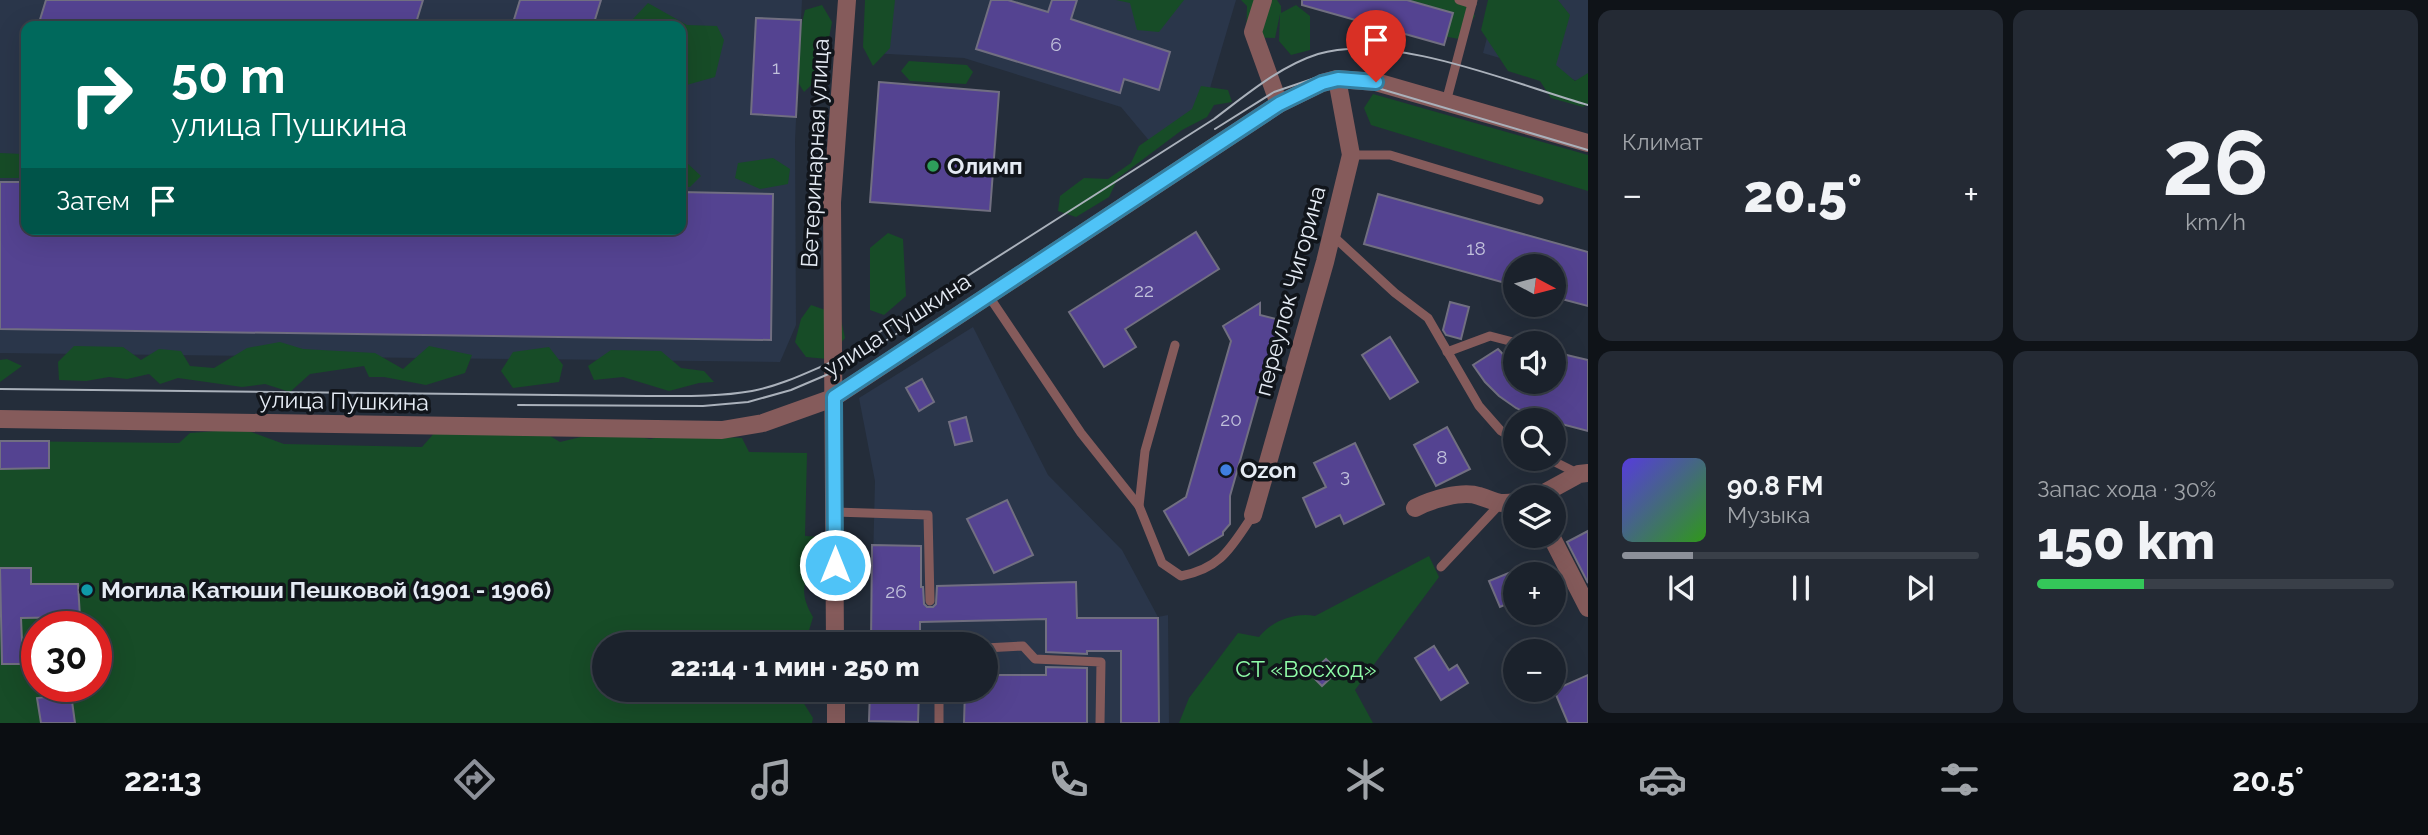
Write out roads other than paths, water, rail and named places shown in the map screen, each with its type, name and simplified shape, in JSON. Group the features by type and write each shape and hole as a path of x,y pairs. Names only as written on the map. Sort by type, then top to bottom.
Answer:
{"street":[{"name":"Ветеринарная улица","path":"835,632 832,202 847,0"},
{"path":"1263,0 1253,32 1279,104"},
{"name":"улица Пушкина","path":"0,419 722,430 764,423 834,397 1279,104 1322,83 1338,79 1376,82 1588,143"},
{"name":"переулок Чигорина","path":"1254,514 1332,235 1351,155 1338,79"},
{"path":"1561,485 1583,474"},
{"path":"1415,508 1433,499 1476,494 1503,502"},
{"path":"1557,548 1588,608"},
{"path":"835,702 836,723"}],"lane":[{"path":"1446,102 1473,2 1459,0"},
{"path":"1351,155 1390,155 1539,200"},
{"path":"1332,235 1395,293 1428,318 1479,406 1503,433"},
{"path":"988,295 1081,433 1139,506 1162,564 1181,576 1201,572 1226,554 1254,514"},
{"path":"1447,352 1490,336 1503,339"},
{"path":"1139,506 1145,451 1175,345"},
{"path":"1566,466 1583,474"},
{"path":"1441,567 1503,508"},
{"path":"835,512 928,515 930,601"},
{"path":"998,647 1023,646 1035,659 1101,662 1100,723"},
{"path":"939,702 939,723"}],"tram line":[{"path":"0,389 648,396 713,395 752,391 783,382 834,361 1214,119 1277,74 1318,54 1348,49 1417,55 1453,63 1588,105"},
{"path":"1215,129 1274,92 1321,76 1374,87 1588,150"},
{"path":"518,405 703,406 748,402 791,390 845,367 921,318"}],"place":[{"name":"Олимп","path":"933,166"},
{"name":"Ozon","path":"1226,470"},
{"name":"Могила Катюши Пешковой (1901 - 1906)","path":"87,590"}],"park label":[{"name":"СТ «Восход»","path":"1306,669"}]}
